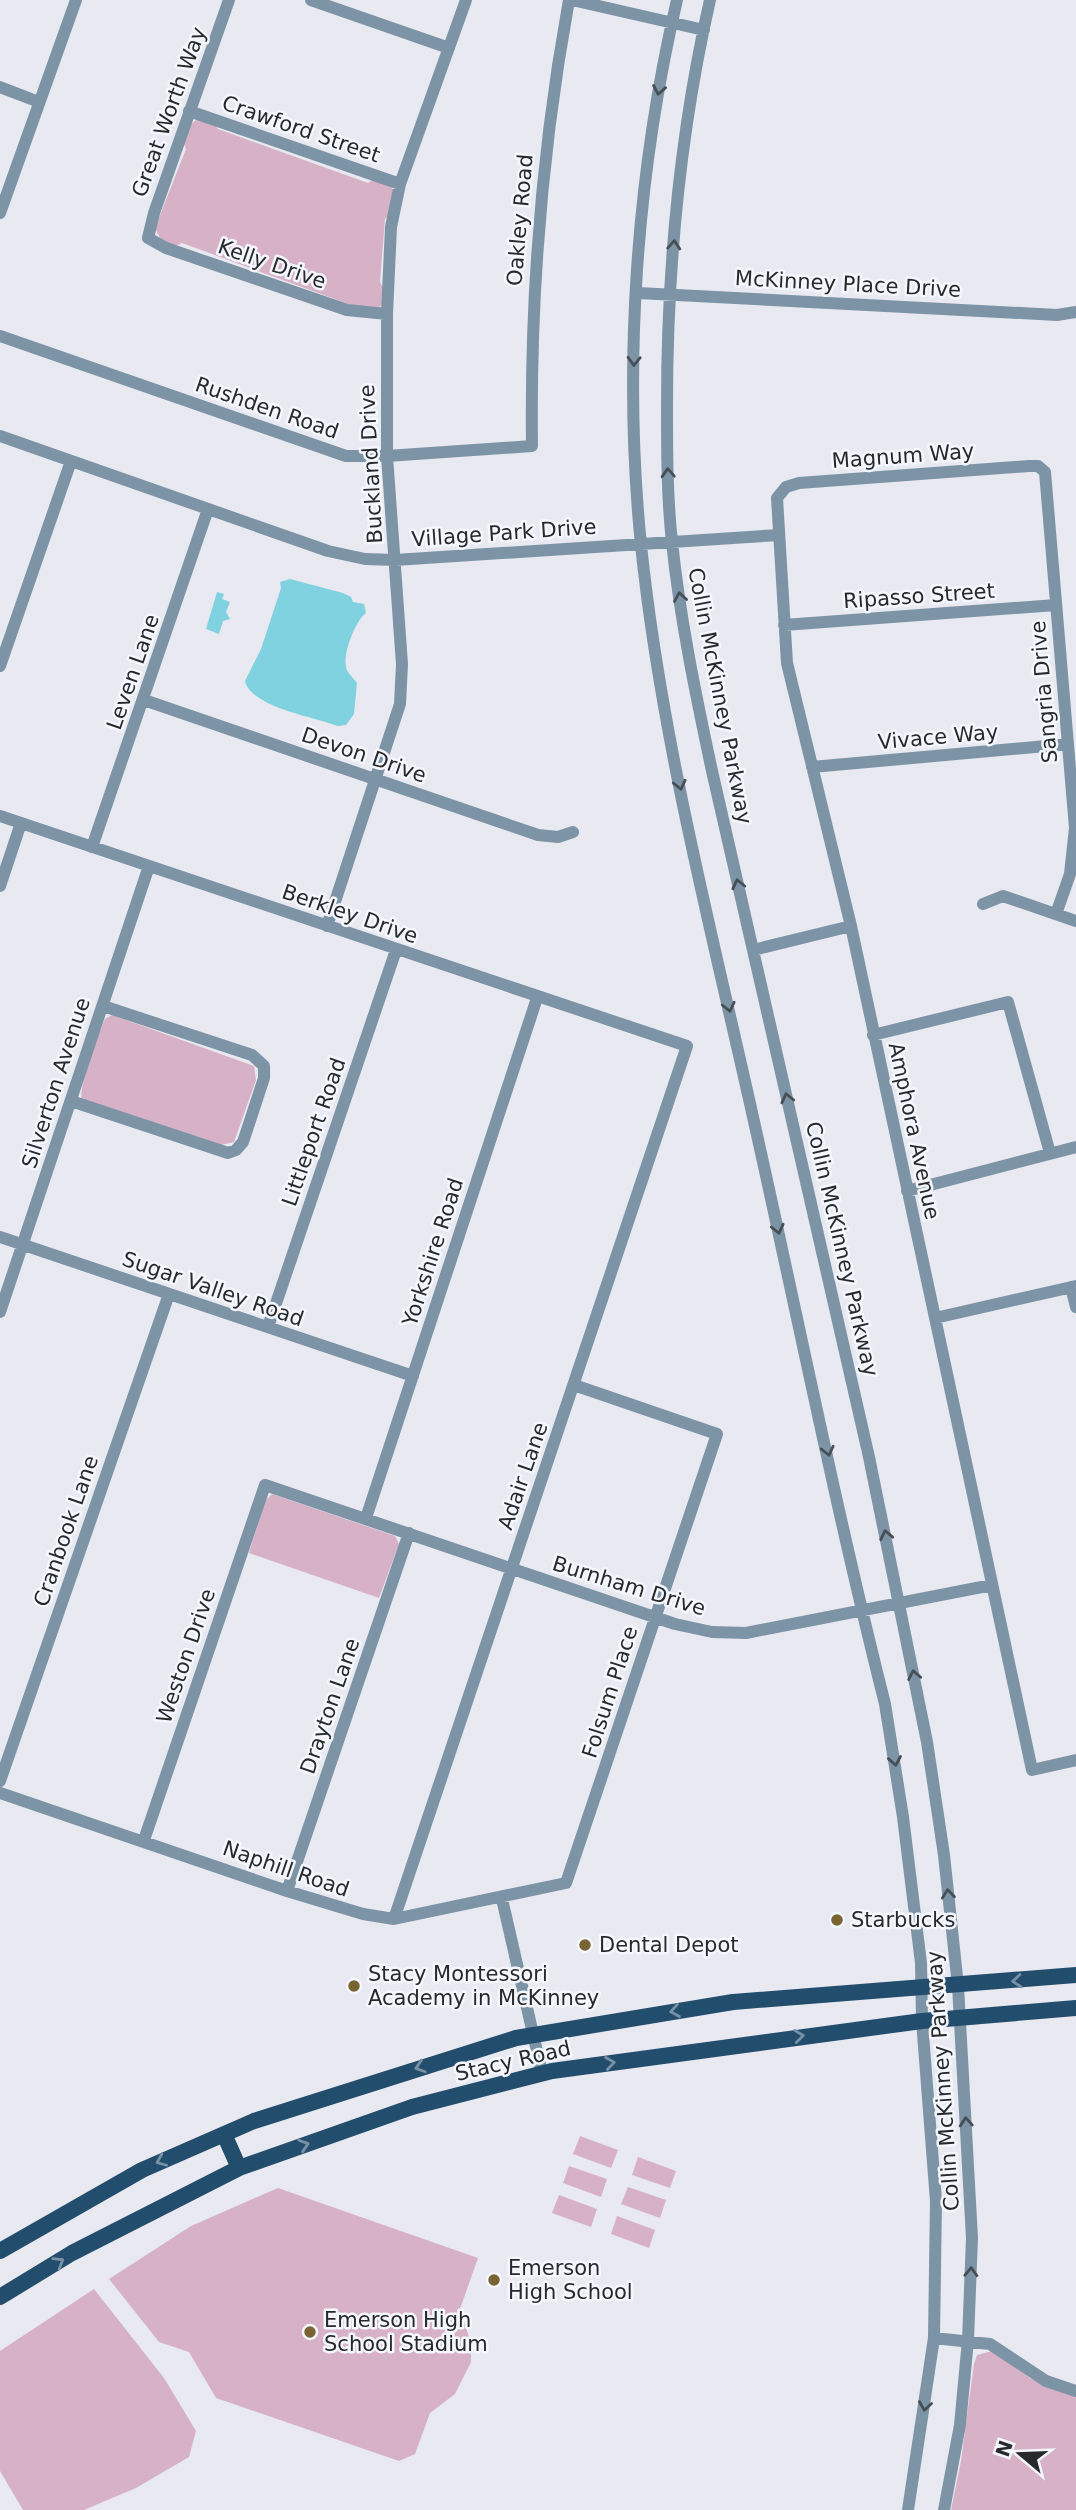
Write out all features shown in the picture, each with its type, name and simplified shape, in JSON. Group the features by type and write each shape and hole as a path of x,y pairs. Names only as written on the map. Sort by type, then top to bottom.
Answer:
{"main road":[{"name":"Stacy Road","path":"0,2251 142,2170 254,2121 418,2068 533,2035 733,2002 1076,1975"},
{"name":"Stacy Road","path":"0,2297 72,2253 239,2168 412,2107 542,2073 732,2044 922,2021 1076,2008"},
{"path":"224,2134 239,2168"}],"street":[{"path":"0,213 76,0"},
{"name":"Great Worth Way","path":"148,238 153,213 229,0"},
{"path":"311,0 449,48"},
{"name":"Buckland Drive","path":"327,926 400,704 402,664 387,456 387,314 391,227 400,184 466,0"},
{"path":"570,0 704,30"},
{"name":"Oakley Road","path":"531,446 531,345 536,235 557,66 570,0"},
{"name":"Collin McKinney Parkway","path":"677,0 655,115 638,293 634,452 641,544 658,674 677,773 896,1768 921,1963 922,2021 936,2201 934,2338 908,2510"},
{"name":"Collin McKinney Parkway","path":"710,0 688,116 671,295 667,452 671,541 693,678 900,1602 944,1854 958,1986 971,2203 968,2340 960,2426 944,2510"},
{"path":"0,87 39,102"},
{"name":"Crawford Street","path":"189,111 400,184"},
{"name":"Kelly Drive","path":"148,238 166,248 348,310 387,314"},
{"name":"McKinney Place Drive","path":"638,293 1057,314 1076,312"},
{"name":"McKinney Place Drive","path":"1057,314 1076,323"},
{"name":"Rushden Road","path":"0,336 346,456 387,456 531,446"},
{"name":"Village Park Drive","path":"0,436 328,551 365,559 395,560 779,536"},
{"path":"0,666 71,461"},
{"name":"Magnum Way","path":"777,498 786,487 799,483 1038,466"},
{"name":"Sangria Drive","path":"1038,466 1045,472 1075,828 1070,874 1056,914"},
{"name":"Amphora Avenue","path":"777,498 787,663 851,926 1032,1770 1076,1760"},
{"name":"Leven Lane","path":"92,847 208,509"},
{"name":"Ripasso Street","path":"785,625 1056,605"},
{"name":"Devon Drive","path":"144,700 538,835 558,837 573,832"},
{"name":"Vivace Way","path":"812,767 1068,744"},
{"name":"Berkley Drive","path":"0,816 537,998 687,1046"},
{"path":"0,886 21,823"},
{"name":"Silverton Avenue","path":"0,1312 149,866"},
{"path":"983,904 1003,896 1076,921"},
{"path":"753,950 851,926"},
{"name":"Littleport Road","path":"268,1327 397,950"},
{"name":"Yorkshire Road","path":"366,1518 537,998"},
{"path":"873,1035 1008,1002 1050,1153"},
{"path":"71,1101 228,1153 243,1142 264,1078 264,1066 252,1055 103,1006"},
{"name":"Adair Lane","path":"394,1919 687,1046"},
{"path":"907,1191 1076,1147"},
{"name":"Sugar Valley Road","path":"0,1237 413,1376"},
{"path":"934,1318 1074,1286 1076,1307"},
{"name":"Cranbook Lane","path":"0,1781 169,1294"},
{"name":"Folsum Place","path":"566,1883 717,1434 574,1385"},
{"name":"Burnham Drive","path":"265,1485 655,1617 712,1632 746,1633 992,1586"},
{"name":"Weston Drive","path":"144,1840 265,1485"},
{"name":"Drayton Lane","path":"287,1891 409,1533"},
{"name":"Naphill Road","path":"0,1793 287,1891 363,1914 394,1919 502,1899 566,1883"},
{"path":"502,1899 542,2073"},
{"path":"934,2338 990,2344 1046,2381 1076,2390"}],"shaded area":[{"path":"199,118 213,123 218,129 368,183 374,179 390,185 395,193 389,215 385,219 380,282 384,290 382,305 378,308 359,308 182,243 176,246 161,240 155,228 186,149 184,144 191,124"},
{"path":"112,1015 254,1066 256,1080 234,1142 221,1145 82,1101 85,1074 94,1048 105,1019"},
{"path":"272,1494 395,1536 399,1544 379,1598 249,1553 265,1501"},
{"path":"580,2136 618,2150 611,2168 573,2154"},
{"path":"638,2157 676,2171 670,2188 632,2175"},
{"path":"569,2166 607,2179 601,2197 563,2183"},
{"path":"628,2187 666,2200 660,2218 621,2204"},
{"name":"Emerson High School Stadium","path":"278,2188 478,2258 460,2309 471,2343 471,2362 455,2394 430,2413 415,2454 399,2461 216,2398 189,2352 159,2342 109,2279 191,2226"},
{"path":"559,2195 597,2209 591,2227 552,2213"},
{"path":"617,2216 655,2230 649,2248 611,2234"},
{"path":"94,2289 164,2378 196,2431 189,2457 136,2488 84,2510 23,2510 0,2471 0,2351"},
{"path":"992,2351 1030,2378 1076,2397 1076,2510 951,2510 961,2461 974,2364 977,2355"}],"water":[{"path":"290,579 343,593 351,597 353,602 364,604 366,613 347,648 347,670 357,683 354,714 346,725 338,726 271,704 259,698 245,681 261,649 281,588 280,582"},
{"path":"217,592 224,594 222,599 230,602 226,612 230,619 223,621 219,634 206,629"}],"place":[{"name":"Starbucks","path":"837,1920"},
{"name":"Dental Depot","path":"585,1945"},
{"name":"Stacy Montessori Academy in McKinney","path":"354,1986"},
{"name":"Emerson High School","path":"494,2280"},
{"name":"Emerson High School Stadium","path":"310,2332"}]}
